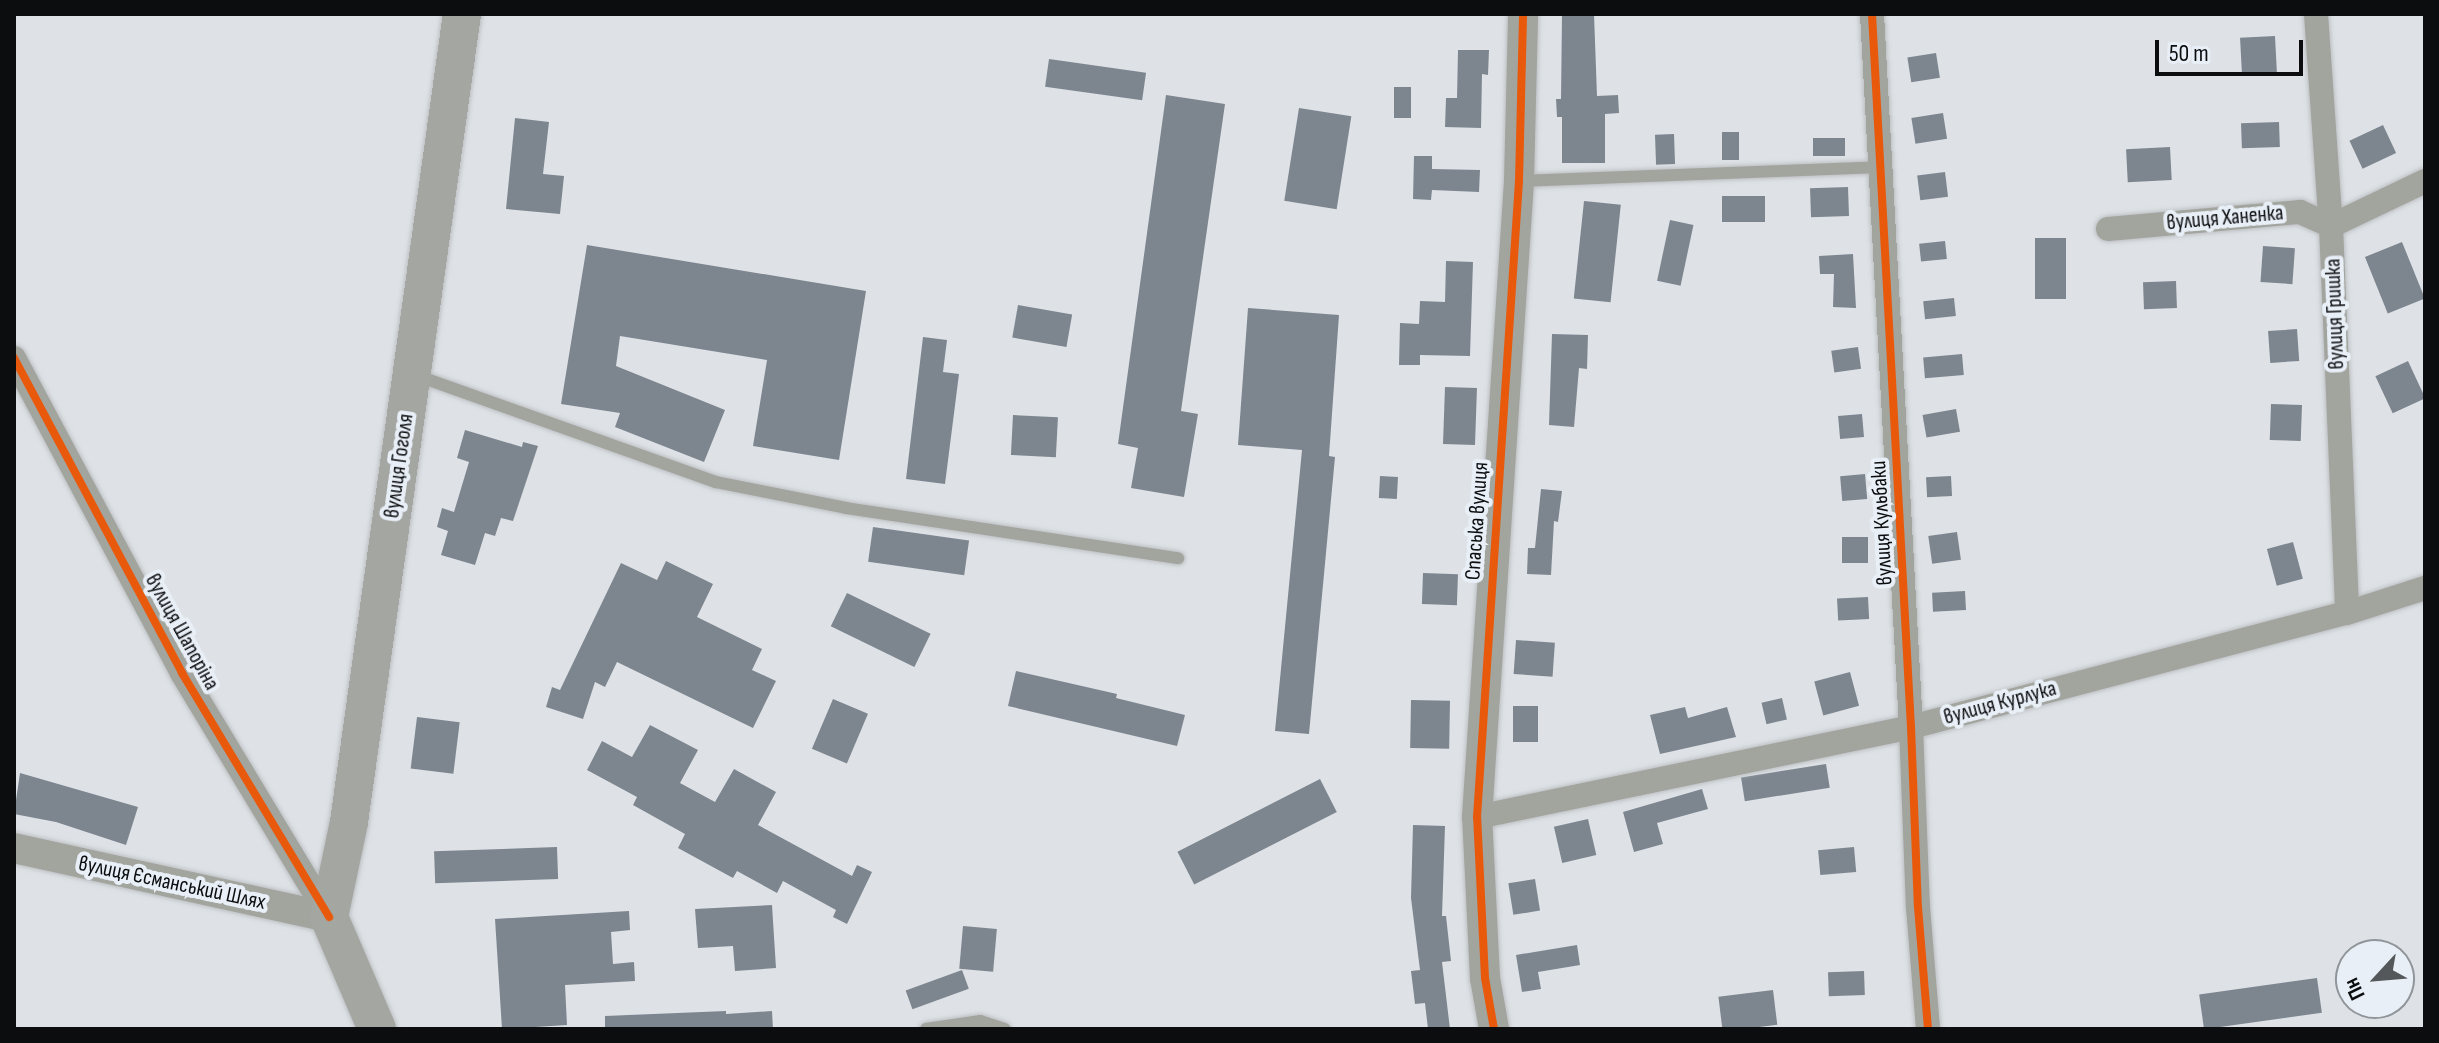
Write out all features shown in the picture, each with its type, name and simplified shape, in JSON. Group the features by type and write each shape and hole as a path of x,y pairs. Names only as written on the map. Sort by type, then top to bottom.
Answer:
{"main road":[{"name":"вулиця Гоголя","path":"329,917 349,822 462,14"},
{"path":"329,917 377,1029"}],"street":[{"name":"Спаська вулиця","path":"1494,1029 1485,978 1477,817 1519,181 1523,14"},
{"name":"вулиця Кульбаки","path":"1872,14 1918,907 1928,1029"},
{"name":"вулиця Гришка","path":"2316,14 2331,226 2347,613"},
{"path":"2331,226 2425,181"},
{"name":"вулиця Ханенка","path":"2108,229 2300,212 2331,226"},
{"name":"вулиця Шапоріна","path":"14,358 182,673 329,917"},
{"name":"вулиця Курлука","path":"1477,817 1911,727 2347,613 2425,588"},
{"name":"вулиця Єсманський Шлях","path":"14,848 329,917"}],"lane":[{"path":"1519,181 1881,167"},
{"path":"412,374 716,482 846,508 1178,558"},
{"path":"926,1029 980,1021 1005,1029"}],"building":[{"path":"1562,14 1594,14 1597,96 1618,95 1619,113 1605,114 1605,163 1562,163 1562,117 1557,117 1556,99 1561,99"},
{"path":"2275,36 2277,73 2242,75 2240,38"},
{"path":"1458,50 1489,50 1488,75 1482,74 1481,128 1445,127 1446,98 1457,98"},
{"path":"1936,53 1940,78 1911,82 1907,58"},
{"path":"1049,59 1146,73 1142,100 1045,87"},
{"path":"1394,87 1411,87 1411,118 1394,118"},
{"path":"1166,95 1225,104 1181,411 1198,414 1184,497 1131,488 1138,448 1118,444"},
{"path":"1299,108 1351,116 1337,209 1284,201"},
{"path":"1943,113 1947,139 1915,144 1911,118"},
{"path":"515,118 549,122 543,174 564,176 560,214 506,209"},
{"path":"2279,122 2280,147 2242,148 2241,123"},
{"path":"2383,125 2396,153 2363,169 2349,141"},
{"path":"1722,132 1739,132 1739,160 1722,160"},
{"path":"1674,134 1675,164 1656,165 1655,135"},
{"path":"1813,138 1845,138 1845,156 1813,156"},
{"path":"2170,147 2172,180 2128,182 2126,149"},
{"path":"1414,156 1432,156 1432,169 1480,170 1479,192 1432,190 1431,200 1413,199"},
{"path":"1945,172 1948,197 1920,200 1917,175"},
{"path":"1848,187 1849,216 1811,217 1810,188"},
{"path":"1722,196 1765,196 1765,222 1722,222"},
{"path":"1584,201 1621,205 1611,302 1574,298"},
{"path":"1670,220 1693,225 1681,286 1657,281"},
{"path":"2035,238 2066,238 2066,299 2035,299"},
{"path":"1945,241 1947,259 1921,262 1919,244"},
{"path":"2402,242 2425,299 2388,314 2365,257"},
{"path":"587,245 866,291 839,460 753,446 767,360 620,336 616,366 725,410 704,462 615,427 620,413 561,404"},
{"path":"2263,246 2295,248 2292,284 2260,282"},
{"path":"1853,254 1856,308 1833,307 1834,274 1820,274 1819,256"},
{"path":"1446,261 1473,262 1470,356 1420,355 1420,365 1399,365 1400,323 1419,324 1420,301 1445,302"},
{"path":"2176,281 2177,308 2144,309 2143,282"},
{"path":"1954,298 1956,316 1925,319 1923,301"},
{"path":"1018,305 1072,315 1066,347 1012,337"},
{"path":"1248,308 1339,315 1329,456 1335,457 1309,734 1275,731 1302,450 1238,445"},
{"path":"2297,329 2299,361 2270,363 2268,331"},
{"path":"1552,334 1588,335 1587,369 1579,368 1574,427 1549,425"},
{"path":"923,337 947,340 943,372 959,374 945,484 906,479"},
{"path":"1858,347 1861,369 1834,373 1831,351"},
{"path":"1962,354 1964,375 1925,378 1923,357"},
{"path":"2408,361 2425,398 2393,413 2375,376"},
{"path":"1445,387 1477,388 1475,445 1443,444"},
{"path":"2271,404 2302,405 2301,441 2270,440"},
{"path":"1956,409 1960,432 1927,438 1923,415"},
{"path":"1862,414 1864,437 1840,439 1838,416"},
{"path":"1013,415 1058,417 1056,457 1011,455"},
{"path":"465,430 522,447 523,442 538,446 513,521 501,518 495,536 485,533 475,565 441,555 448,531 437,527 442,508 454,512 469,462 457,458"},
{"path":"1865,474 1867,499 1842,501 1840,476"},
{"path":"1380,476 1398,477 1397,499 1379,498"},
{"path":"1951,476 1952,496 1927,497 1926,477"},
{"path":"1541,489 1562,491 1558,522 1554,521 1551,575 1527,574 1528,548 1535,548"},
{"path":"873,527 969,540 964,575 868,562"},
{"path":"1957,532 1961,560 1932,564 1928,536"},
{"path":"1842,537 1868,537 1868,563 1842,563"},
{"path":"2293,542 2303,579 2277,586 2267,549"},
{"path":"666,561 713,584 697,617 762,649 752,670 776,681 753,728 617,662 605,687 595,682 583,719 546,707 552,687 560,690 621,563 657,580"},
{"path":"1423,573 1458,574 1457,605 1422,604"},
{"path":"1965,591 1966,610 1933,612 1932,593"},
{"path":"847,593 931,634 914,667 831,626"},
{"path":"1868,597 1869,619 1838,621 1837,599"},
{"path":"1516,640 1555,643 1553,677 1514,674"},
{"path":"1016,671 1117,694 1116,698 1185,715 1177,746 1008,706"},
{"path":"1850,672 1859,706 1823,715 1814,682"},
{"path":"1782,698 1787,719 1766,724 1762,703"},
{"path":"833,699 868,714 847,764 812,749"},
{"path":"1411,700 1450,701 1449,749 1410,748"},
{"path":"1513,706 1538,706 1538,742 1513,742"},
{"path":"1685,707 1688,718 1727,707 1736,737 1660,754 1650,715"},
{"path":"417,717 460,722 453,774 411,769"},
{"path":"650,725 698,750 680,783 715,802 734,769 776,792 758,825 852,876 857,865 872,872 847,924 833,917 836,910 783,881 777,893 737,871 733,878 678,848 685,834 633,805 637,797 587,770 602,741 632,757"},
{"path":"1826,764 1830,788 1745,801 1741,777"},
{"path":"20,773 138,807 126,845 56,822 14,814"},
{"path":"1320,779 1337,812 1194,885 1177,852"},
{"path":"1702,789 1708,809 1657,823 1663,844 1634,852 1623,812"},
{"path":"1588,819 1596,855 1562,863 1554,827"},
{"path":"1413,825 1445,826 1442,916 1446,916 1451,961 1442,962 1450,1029 1428,1029 1425,1003 1415,1004 1411,971 1420,970 1411,898"},
{"path":"557,847 558,879 435,883 434,851"},
{"path":"1854,847 1856,872 1820,875 1818,850"},
{"path":"1535,879 1540,911 1513,915 1508,883"},
{"path":"772,905 776,968 735,971 733,946 698,948 695,909"},
{"path":"629,911 630,930 611,932 613,964 634,962 635,981 565,985 567,1025 502,1029 495,919"},
{"path":"963,926 997,929 993,972 959,969"},
{"path":"1577,945 1580,965 1538,972 1541,989 1522,992 1516,955"},
{"path":"962,970 969,989 912,1009 906,991"},
{"path":"1864,971 1865,995 1829,996 1828,972"},
{"path":"2317,978 2322,1013 2204,1029 2199,995"},
{"path":"1773,990 1777,1025 1722,1029 1718,997"},
{"path":"726,1011 726,1014 772,1011 773,1029 605,1029 605,1016"}],"cycle path":[{"path":"1494,1029 1485,978 1477,817 1519,181 1523,14"},
{"path":"1872,14 1918,907 1928,1029"},
{"path":"14,358 182,673 329,917"}]}
